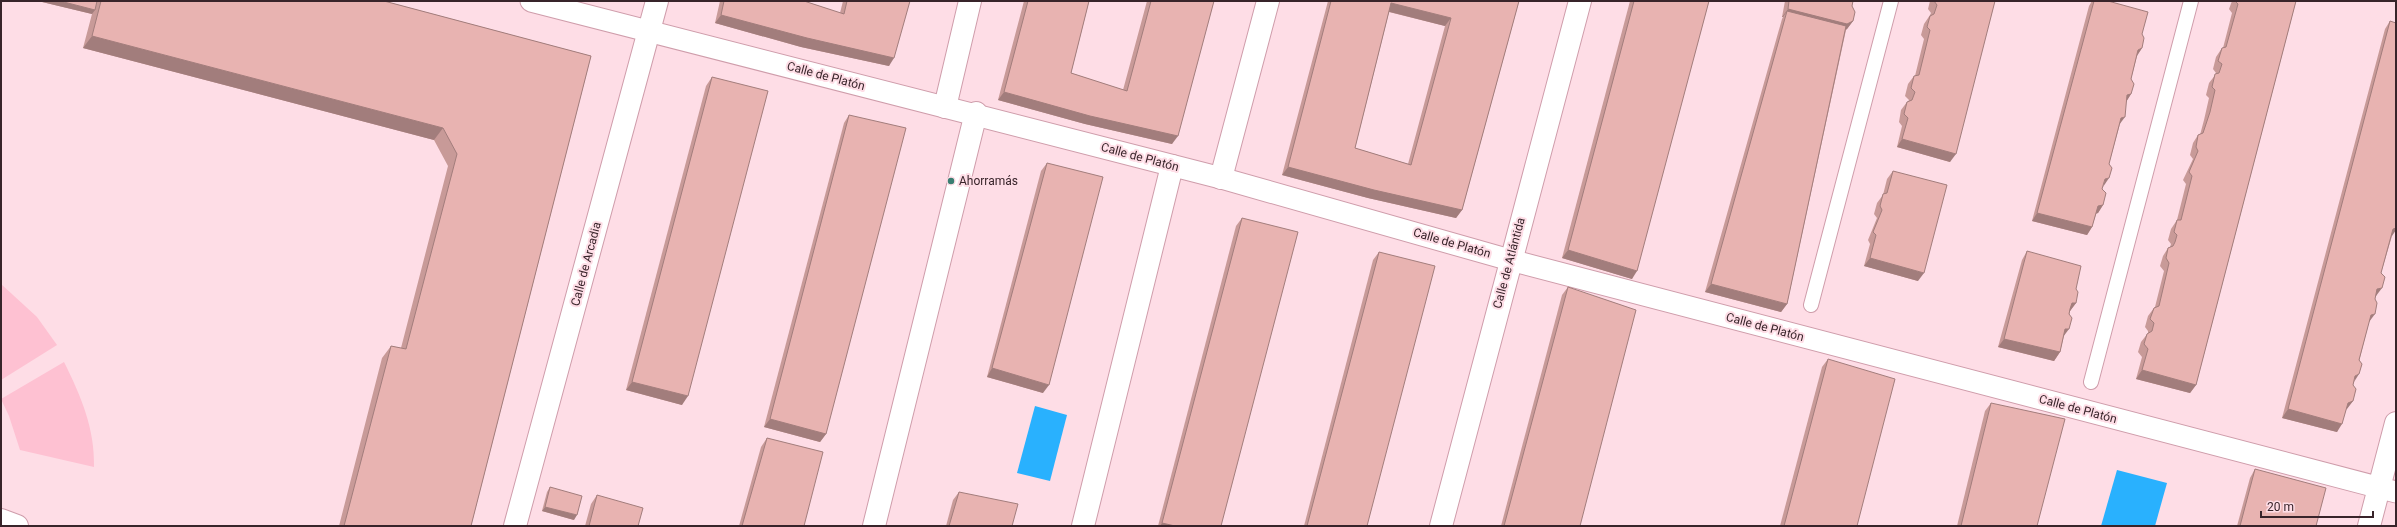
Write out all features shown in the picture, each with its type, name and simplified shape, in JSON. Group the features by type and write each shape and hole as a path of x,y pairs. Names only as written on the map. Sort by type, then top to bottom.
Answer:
{"street":[{"name":"Calle de Platón","path":"531,1 649,30 1221,178 1510,260 2387,490"},
{"name":"Calle de Arcadia","path":"516,526 657,1"},
{"path":"945,107 970,1"},
{"path":"1221,178 1268,1"},
{"name":"Calle de Atlántida","path":"1441,526 1510,260 1580,1"},
{"path":"874,526 976,114"},
{"path":"1083,526 1172,166"},
{"path":"2369,526 2387,490 2396,423"},
{"path":"1,520 17,526"}],"lane":[{"path":"1811,305 1891,1"},
{"path":"2090,382 2191,1"}],"shaded area":[{"path":"1,284 37,317 57,345 1,380"},
{"path":"64,362 86,413 92,439 94,467 20,450 9,416 1,399"}],"water":[{"path":"1035,406 1067,415 1050,481 1017,473"},
{"path":"2117,470 2167,483 2155,526 2101,526"}],"building":[{"path":"60,1 97,1 95,10"},
{"path":"101,1 384,1 591,56 471,526 344,526 391,346 406,349 457,154 443,128 92,36"},
{"path":"724,1 804,1 844,14 847,1 910,1 894,58 807,38 721,15"},
{"path":"1028,1 1089,1 1071,73 1127,91 1151,1 1214,1 1178,136 1090,116 1004,92"},
{"path":"1331,1 1519,1 1462,210 1374,190 1288,167","holes":["1391,3 1451,18 1411,165 1355,148"]},
{"path":"1634,1 1709,1 1637,271 1568,250"},
{"path":"1789,1 1853,1 1852,6 1855,12 1853,21 1847,24 1788,9"},
{"path":"1934,1 1995,1 1956,154 1902,139 1908,118 1904,114 1907,102 1912,100 1915,92 1911,88 1914,76 1919,75 1930,30 1927,27 1930,16 1934,14 1937,5"},
{"path":"2094,1 2108,1 2148,12 2142,34 2144,38 2142,48 2138,50 2131,79 2134,84 2131,94 2127,95 2125,117 2121,118 2109,164 2112,168 2109,178 2105,179 2102,189 2106,193 2103,205 2098,206 2092,227 2037,213"},
{"path":"2235,1 2296,1 2196,385 2142,370 2148,349 2144,344 2147,334 2152,331 2154,323 2150,319 2154,308 2159,306 2169,263 2166,258 2168,248 2173,246 2177,235 2174,232 2177,220 2181,220 2192,176 2189,172 2198,151 2196,147 2198,135 2203,133 2210,112 2215,90 2212,87 2215,74 2219,73 2222,64 2218,61 2222,48 2226,47 2238,4"},
{"path":"1787,11 1846,26 1787,304 1711,284"},
{"path":"2390,21 2396,23 2396,228 2393,229 2381,273 2385,277 2382,288 2377,289 2375,314 2371,315 2359,360 2362,364 2359,374 2355,376 2353,385 2356,389 2353,401 2348,403 2342,424 2288,409"},
{"path":"712,77 768,91 688,396 632,382"},
{"path":"849,115 906,128 826,434 770,419"},
{"path":"1047,163 1103,177 1049,385 992,368"},
{"path":"1893,171 1947,185 1924,273 1870,258 1876,235 1873,232 1882,210 1880,206 1883,194 1887,193"},
{"path":"1242,218 1298,232 1221,526 1175,526 1162,523"},
{"path":"2027,251 2081,266 2076,289 2078,292 2076,303 2072,303 2070,309 2069,314 2072,318 2069,329 2065,329 2060,352 2004,339"},
{"path":"1379,252 1435,266 1367,526 1307,526"},
{"path":"1568,287 1636,310 1580,526 1504,526"},
{"path":"1828,359 1895,379 1857,526 1784,526"},
{"path":"1991,403 2065,419 2037,526 1961,526"},
{"path":"767,438 823,452 804,526 742,526"},
{"path":"2255,469 2326,488 2316,526 2240,526"},
{"path":"550,487 582,496 577,515 545,507"},
{"path":"959,492 1018,504 1012,526 949,526"},
{"path":"597,495 643,508 638,526 589,526"}],"place":[{"name":"Ahorramás","path":"951,181"}]}
